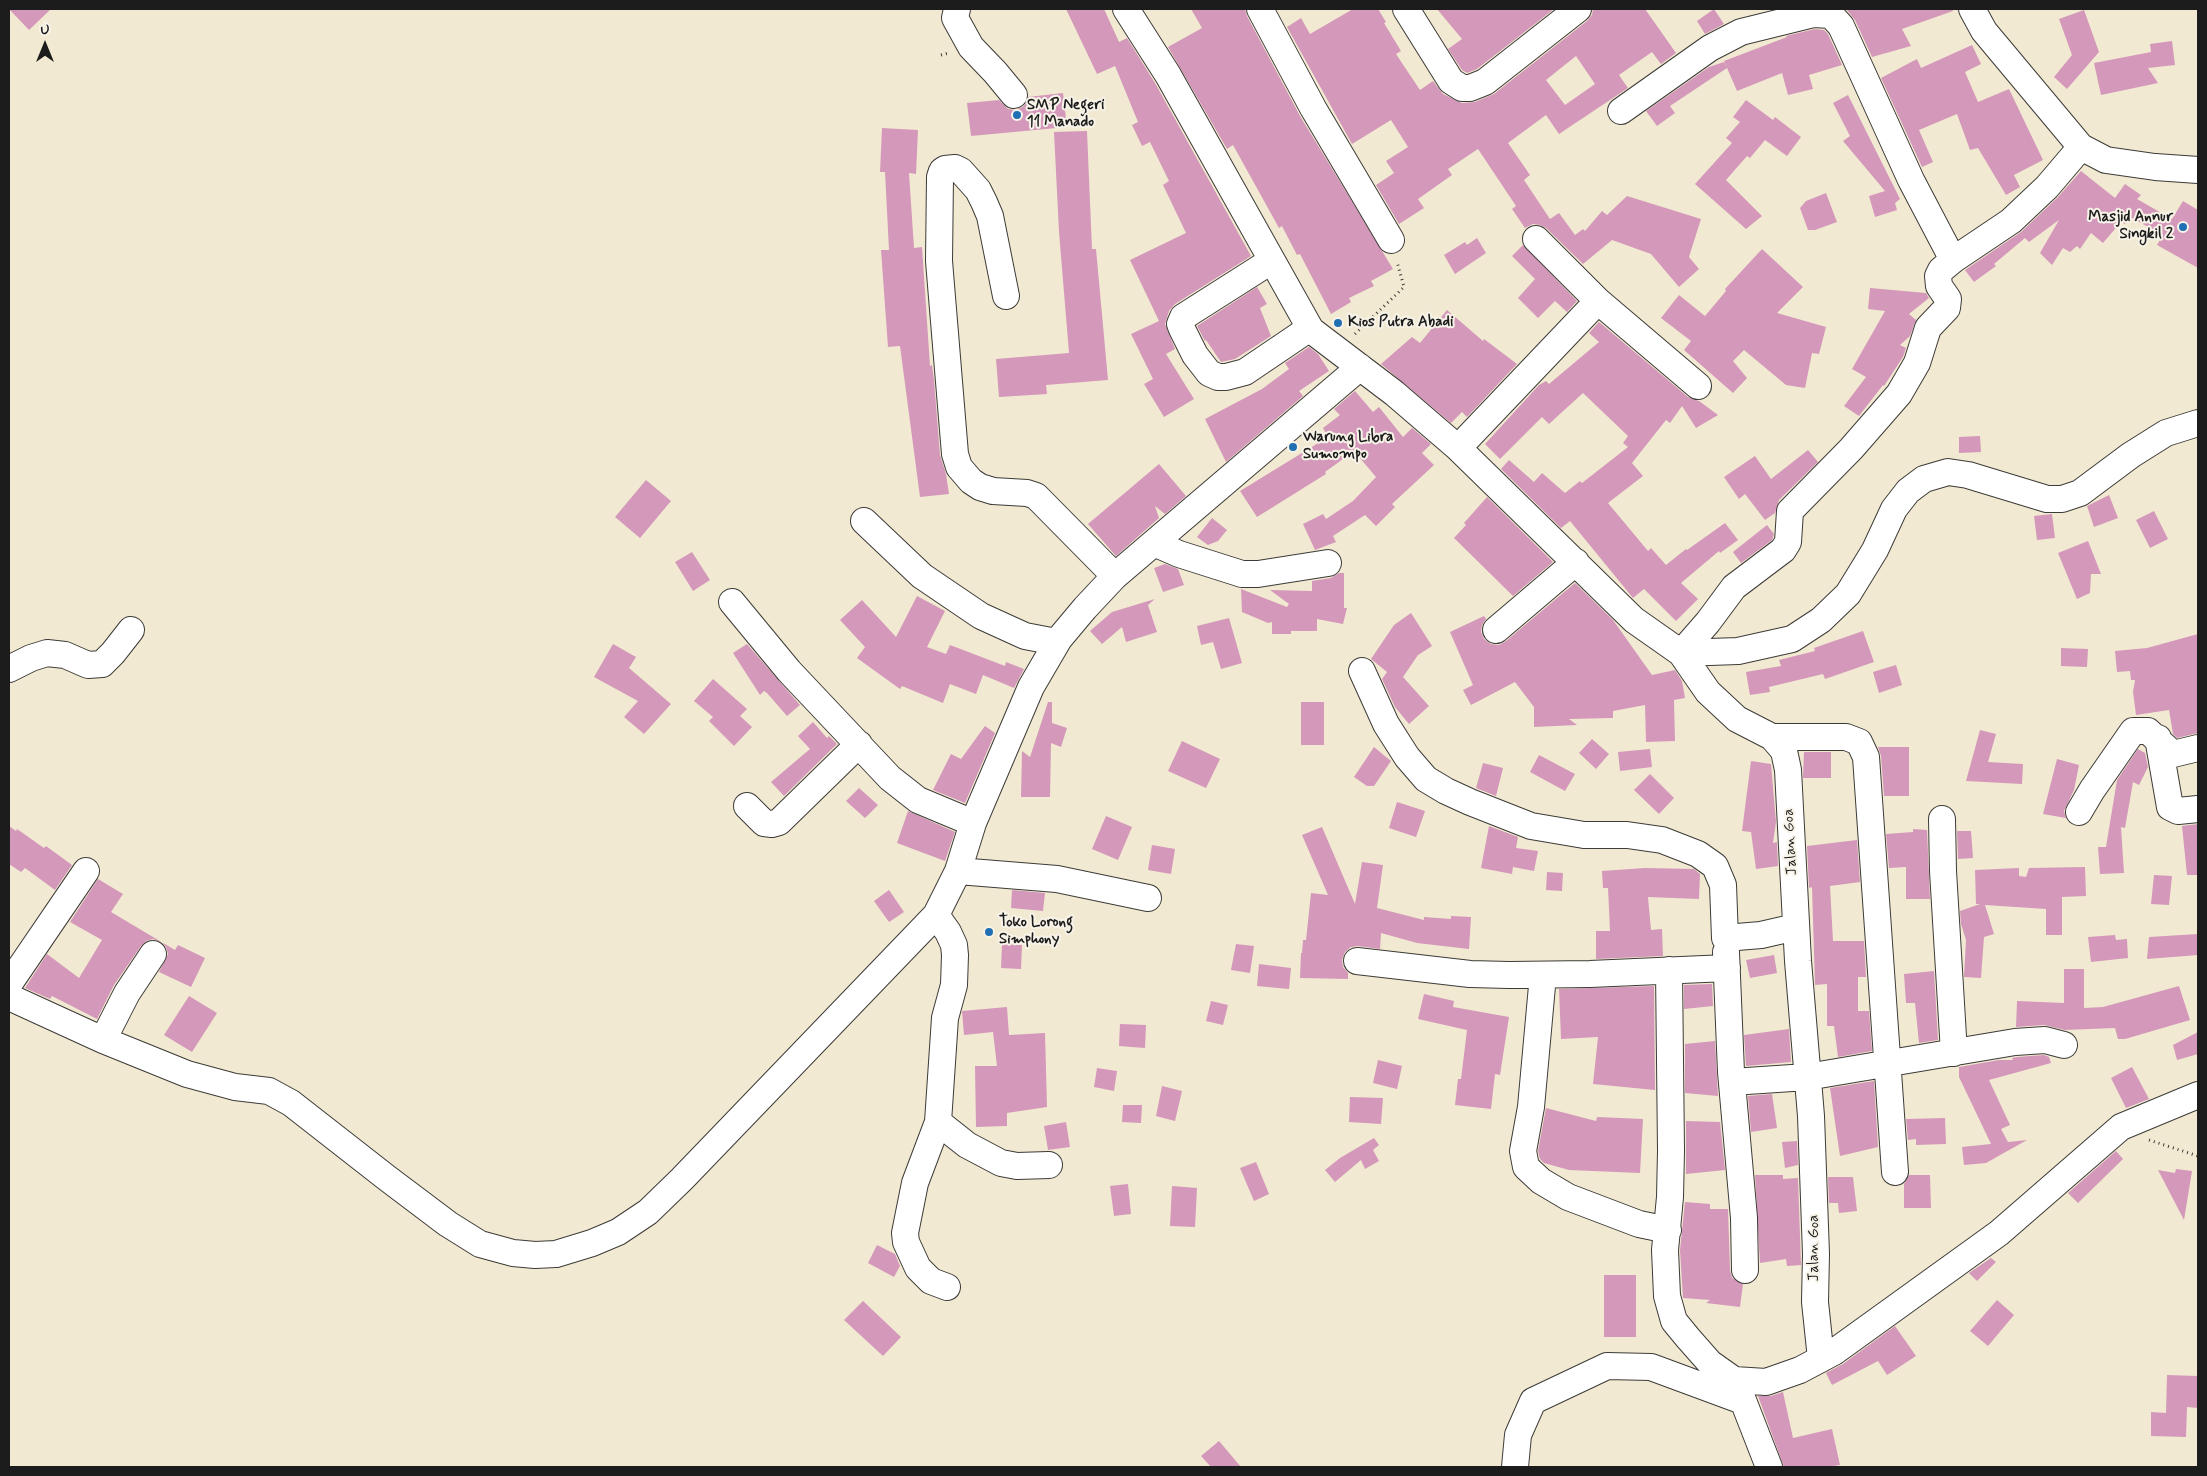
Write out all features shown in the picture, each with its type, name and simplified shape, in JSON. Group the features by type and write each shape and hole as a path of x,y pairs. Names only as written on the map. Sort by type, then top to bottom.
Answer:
{"street":[{"path":"957,9 956,18 971,47 1014,95"},
{"path":"1126,9 1168,76 1310,328 1458,448 1634,620 1681,653 1738,651 1792,639 1820,620 1848,594 1875,550 1894,509 1908,491 1924,479 1948,472 1968,475 2046,498 2062,498 2080,493 2166,432 2198,423"},
{"path":"1260,9 1313,108 1391,240"},
{"path":"1406,9 1451,81 1462,88 1470,88 1485,82 1578,9"},
{"path":"1972,9 1984,32 2081,147 2106,160 2155,167 2198,170"},
{"path":"1621,111 1710,48 1741,32 1814,14 1834,13 1910,180 1953,260"},
{"path":"1681,653 1708,622 1734,587 1783,550 1788,542 1790,511 1851,449 1899,394 1918,363 1928,328 1946,308 1948,299 1939,286 1938,276 1941,270 2010,221 2047,187 2081,147"},
{"path":"1006,296 990,216 984,202 978,190 961,172 956,168 946,169 942,171 940,177 939,261 955,454 959,467 971,481 980,487 993,491 1027,493 1036,496 1115,576"},
{"path":"1536,239 1598,301 1698,386"},
{"path":"1271,260 1183,317 1180,324 1195,355 1209,373 1218,377 1226,377 1244,372 1310,328"},
{"path":"1458,448 1598,301"},
{"path":"9,997 103,1040 212,1082 269,1091 291,1102 448,1224 480,1244 535,1255 556,1254 592,1243 618,1232 648,1212 936,915 958,871 974,822 1031,687 1059,638 1115,576 1360,367"},
{"path":"864,521 922,576 981,616 1025,636 1051,641 1059,638"},
{"path":"1154,543 1179,554 1242,574 1258,574 1328,562"},
{"path":"1496,630 1576,562"},
{"path":"732,602 789,670 890,778 918,800 974,822"},
{"path":"9,669 30,658 47,653 65,655 88,665 102,664 131,630"},
{"name":"Jalan Goa","path":"1681,653 1708,692 1737,719 1772,737 1784,751 1788,770 1796,927 1811,1116 1815,1302 1821,1359"},
{"path":"1362,671 1386,724 1406,757 1426,778 1446,791 1531,826 1584,835 1627,835 1662,840 1698,854 1715,866 1723,885 1732,1082 1744,1218 1745,1270"},
{"path":"2079,812 2133,731 2148,731 2158,738 2173,754 2198,748"},
{"path":"1772,737 1846,737 1859,742 1866,756 1895,1172"},
{"path":"2158,738 2170,807 2178,811 2198,809"},
{"path":"747,806 764,822 772,824 779,822 858,744"},
{"path":"1942,819 1943,881 1954,1053"},
{"path":"9,984 86,871"},
{"path":"958,871 1057,879 1148,898"},
{"path":"936,915 948,932 954,945 956,955 954,984 946,1018 938,1122 915,1183 905,1227 905,1238 918,1268 931,1281 947,1287"},
{"path":"1725,938 1768,934 1796,927"},
{"path":"103,1040 128,993 153,954"},
{"path":"1357,961 1470,974 1543,975 1727,968"},
{"path":"1668,970 1671,1151 1665,1276 1667,1296 1674,1321 1710,1363 1739,1391 1769,1467"},
{"path":"1543,975 1531,1107 1523,1151 1526,1166 1541,1181 1568,1198 1639,1224 1668,1230"},
{"path":"1732,1082 1807,1077 1888,1065 2015,1042 2045,1040 2064,1045"},
{"path":"1514,1467 1518,1435 1533,1402 1607,1366 1651,1367 1739,1391 1800,1370 1821,1359 1869,1328 1999,1233 2121,1127 2198,1095"},
{"path":"938,1122 966,1145 1001,1163 1017,1166 1049,1166"}],"path":[{"path":"1338,350 1404,287 1391,240"},
{"path":"2121,1127 2156,1144 2198,1156"}],"building":[{"path":"9,9 51,9 29,30"},
{"path":"1066,9 1104,9 1119,42 1127,38 1155,83 1251,256 1175,304 1169,311 1165,324 1175,349 1166,354 1194,399 1164,417 1144,384 1153,379 1131,334 1159,321 1130,260 1186,233 1163,185 1169,181 1150,142 1142,146 1132,125 1138,122 1115,66 1097,74"},
{"path":"1191,9 1245,9 1300,116 1393,269 1371,281 1374,286 1349,298 1351,302 1331,314 1300,254 1297,255 1282,226 1279,228 1233,145 1227,149 1168,47 1202,28"},
{"path":"1353,9 1378,9 1401,51 1396,54 1420,90 1433,81 1443,94 1462,103 1475,102 1494,94 1587,21 1592,15 1593,9 1645,9 1676,53 1661,64 1652,52 1619,75 1628,88 1559,134 1546,115 1508,143 1530,175 1524,180 1550,219 1559,213 1575,235 1583,229 1585,231 1602,211 1607,215 1627,196 1701,219 1689,257 1699,269 1679,287 1651,254 1612,240 1583,264 1546,228 1533,224 1525,228 1512,209 1516,206 1478,149 1448,169 1452,175 1418,199 1424,208 1399,224 1376,185 1394,173 1386,161 1408,147 1391,120 1352,144 1287,27 1301,18 1310,34","holes":["1576,56 1595,84 1565,105 1546,80"]},
{"path":"1437,9 1554,9 1477,69 1467,73 1462,70 1448,49 1462,39"},
{"path":"1714,9 1724,24 1705,34 1697,21"},
{"path":"1846,9 1952,9 1953,11 1902,29 1911,46 1872,57 1855,20"},
{"path":"2084,10 2099,52 2067,89 2054,77 2072,55 2059,19"},
{"path":"1815,29 1824,30 1828,34 1842,65 1809,75 1813,89 1788,95 1782,73 1737,91 1724,61 1786,36"},
{"path":"2172,41 2175,65 2148,68 2158,83 2101,95 2094,63 2151,52 2150,44"},
{"path":"1972,45 1981,64 1965,72 1978,102 2009,89 2043,160 2014,175 2020,187 2006,195 1978,148 1970,150 1957,114 1919,130 1933,162 1922,167 1881,78 1917,59 1921,68"},
{"path":"1724,62 1727,68 1670,106 1675,113 1657,126 1646,111 1709,67"},
{"name":"SMP Negeri 11 Manado","path":"1063,93 1067,127 971,136 967,103 999,100 1008,109 1016,110 1024,106 1028,97"},
{"path":"1848,95 1900,199 1895,203 1897,210 1875,217 1869,196 1885,191 1843,141 1850,136 1833,103"},
{"path":"1746,100 1773,120 1775,117 1801,137 1787,156 1765,140 1750,158 1747,156 1726,180 1762,216 1746,229 1695,184 1732,143 1726,138 1740,122 1733,117"},
{"path":"882,128 918,130 916,174 909,173 914,248 922,247 930,366 932,365 934,380 940,455 946,474 949,494 920,497 900,346 888,347 881,250 889,250 885,172 880,172"},
{"path":"1087,131 1092,249 1096,249 1108,380 1046,385 1047,394 999,397 996,359 1069,353 1059,232 1054,132"},
{"path":"2081,171 2115,198 2125,184 2141,195 2137,199 2172,219 2183,201 2198,210 2198,268 2157,245 2163,235 2130,217 2125,224 2121,222 2103,243 2091,233 2080,249 2077,246 2070,252 2063,248 2052,265 2040,253 2059,220 2029,242 2025,238 1994,264 1996,266 1974,282 1965,270 2021,232 2057,198"},
{"path":"1826,193 1837,222 1815,230 1808,230 1800,208 1806,201"},
{"path":"1477,238 1486,253 1455,274 1444,255 1465,242 1467,245"},
{"path":"1523,245 1577,301 1567,312 1555,301 1538,318 1518,298 1535,279 1512,256"},
{"path":"1762,249 1803,287 1777,313 1826,327 1819,354 1812,353 1805,388 1786,385 1744,350 1733,361 1747,378 1733,393 1684,350 1691,341 1661,318 1679,295 1705,316 1726,291 1725,289"},
{"path":"1257,287 1267,304 1260,308 1271,336 1235,359 1221,362 1205,341 1197,326"},
{"path":"1870,288 1926,293 1929,298 1909,314 1916,320 1910,336 1900,345 1906,348 1903,357 1884,386 1859,416 1844,406 1866,377 1852,369 1885,311 1868,309"},
{"path":"1447,310 1483,341 1484,339 1517,364 1467,417 1462,412 1451,423 1381,364 1412,337 1420,343"},
{"path":"1599,322 1688,397 1699,401 1718,415 1696,428 1682,406 1670,423 1666,420 1632,463 1643,476 1608,503 1648,551 1651,548 1666,565 1725,523 1738,540 1720,553 1719,551 1681,583 1698,599 1676,621 1644,589 1633,598 1570,521 1561,528 1501,469 1509,460 1534,482 1542,473 1565,493 1580,481 1582,483 1628,447 1623,443 1628,436 1583,393 1549,424 1542,417 1500,459 1485,444 1539,385 1546,381 1549,384 1599,342 1589,333"},
{"path":"1309,347 1318,354 1329,371 1299,391 1303,396 1226,462 1205,419 1262,389 1289,369 1285,363"},
{"path":"1355,391 1373,412 1379,407 1403,437 1412,428 1431,444 1422,453 1434,465 1392,504 1395,507 1376,526 1365,515 1333,536 1336,542 1315,550 1303,524 1323,514 1326,519 1353,501 1376,477 1354,451 1325,472 1326,474 1257,517 1240,491 1328,437 1323,428 1340,415 1334,409"},
{"path":"1980,436 1981,452 1959,453 1959,437"},
{"path":"1808,450 1818,462 1779,500 1775,513 1765,520 1745,494 1739,499 1724,477 1755,456 1771,479"},
{"path":"1159,464 1186,496 1165,514 1155,506 1159,518 1116,556 1088,524"},
{"path":"646,480 671,501 640,538 615,517"},
{"path":"2109,495 2118,518 2094,527 2087,506"},
{"path":"1487,497 1553,562 1513,596 1454,538 1466,525 1464,523"},
{"path":"2154,511 2168,539 2150,548 2136,520"},
{"path":"2052,514 2055,538 2037,540 2034,516"},
{"path":"1212,518 1227,530 1218,541 1208,545 1197,537"},
{"path":"1767,525 1774,534 1772,540 1741,563 1733,552"},
{"path":"2088,541 2101,574 2091,574 2090,593 2077,599 2058,553"},
{"path":"692,552 710,580 693,591 675,562"},
{"path":"1165,564 1178,569 1184,585 1163,592 1154,568"},
{"path":"1339,573 1344,573 1344,608 1347,608 1343,624 1317,619 1317,631 1291,631 1291,634 1272,634 1272,622 1268,623 1242,612 1241,589 1287,607 1289,604 1270,590 1312,591 1312,581 1331,578"},
{"path":"1575,583 1613,620 1652,675 1675,670 1682,681 1685,698 1674,700 1675,741 1646,742 1645,705 1613,711 1613,718 1569,719 1577,725 1534,727 1534,707 1515,682 1471,705 1463,690 1473,685 1450,632 1484,616 1486,619 1482,625 1481,632 1484,639 1491,644 1499,645"},
{"path":"917,596 945,611 927,647 946,654 950,645 1005,666 1006,662 1024,669 1014,688 983,675 976,694 950,684 943,703 902,686 900,689 857,658 865,647 840,620 862,600 896,637"},
{"path":"1155,599 1148,605 1157,632 1126,642 1122,627 1102,644 1090,631 1112,612"},
{"path":"1411,613 1432,646 1418,655 1403,677 1429,706 1409,724 1395,707 1382,679 1387,672 1371,659 1394,625"},
{"path":"1229,618 1242,663 1221,669 1213,642 1201,645 1197,626"},
{"path":"1863,631 1874,662 1825,679 1823,674 1769,687 1770,692 1750,695 1746,672 1781,666 1779,660 1815,651 1814,648"},
{"path":"2198,634 2198,733 2177,738 2173,734 2169,710 2136,715 2133,692 2135,680 2131,680 2130,671 2117,672 2115,651 2147,648"},
{"path":"613,644 636,657 629,668 671,704 644,734 624,717 638,701 594,677"},
{"path":"747,644 800,705 787,716 767,693 764,691 760,695 733,653"},
{"path":"2061,648 2088,649 2087,667 2061,666"},
{"path":"1896,665 1902,685 1879,693 1873,672"},
{"path":"713,679 747,709 740,716 752,727 734,746 709,721 713,717 694,701"},
{"path":"1048,702 1052,702 1052,723 1067,728 1061,747 1051,743 1050,797 1021,797 1022,751 1030,757"},
{"path":"1301,702 1324,702 1324,745 1301,745"},
{"path":"813,722 827,738 829,736 837,744 784,796 771,782 810,749 798,736"},
{"path":"985,726 995,733 965,803 933,790 951,754 961,759"},
{"path":"1980,730 1996,734 1988,762 2023,764 2022,784 1966,781"},
{"path":"1592,739 1609,754 1596,769 1579,753"},
{"path":"1182,741 1220,759 1206,788 1168,771"},
{"path":"1374,747 1391,761 1374,786 1367,786 1354,777"},
{"path":"1878,747 1909,747 1909,796 1884,796 1881,756"},
{"path":"1650,749 1652,767 1620,771 1618,752"},
{"path":"2138,749 2145,753 2148,767 2139,785 2133,782 2125,828 2121,827 2124,873 2100,874 2098,847 2106,847 2117,780"},
{"path":"1804,752 1831,752 1831,778 1803,778"},
{"path":"1539,755 1575,774 1565,791 1530,772"},
{"path":"2057,759 2079,765 2074,790 2064,811 2066,818 2043,814"},
{"path":"1751,761 1771,764 1776,822 1773,843 1777,842 1778,866 1756,869 1751,832 1742,831"},
{"path":"1483,763 1503,768 1496,796 1476,788"},
{"path":"1650,774 1674,798 1659,814 1634,790"},
{"path":"859,788 878,805 865,818 846,801"},
{"path":"1397,802 1425,811 1416,837 1389,828"},
{"path":"908,811 955,832 945,861 897,843"},
{"path":"1106,816 1132,827 1118,860 1092,849"},
{"path":"2198,824 2198,875 2187,875 2182,826"},
{"path":"9,826 16,831 17,829 44,848 46,846 72,865 55,890 25,868 21,872 9,864"},
{"path":"1489,826 1518,837 1516,848 1538,851 1534,871 1513,867 1512,874 1481,868"},
{"path":"1322,827 1355,904 1362,862 1383,865 1377,908 1424,920 1424,917 1451,919 1451,916 1471,917 1469,949 1417,943 1381,933 1380,949 1358,946 1351,947 1345,952 1342,960 1343,967 1348,973 1348,979 1300,978 1301,953 1303,940 1306,940 1311,893 1328,895 1302,835"},
{"path":"1913,829 1927,830 1930,899 1906,899 1906,867 1889,868 1886,834 1913,832"},
{"path":"1957,831 1971,831 1973,858 1958,859"},
{"path":"1857,840 1860,882 1830,886 1833,941 1864,941 1866,977 1858,977 1858,1011 1869,1011 1872,1051 1838,1057 1834,1026 1827,1026 1827,984 1815,985 1812,887 1809,888 1807,846"},
{"path":"1152,845 1175,849 1171,874 1148,870"},
{"path":"2085,867 2086,896 2062,897 2062,935 2046,935 2046,909 1985,905 1994,934 1984,937 1981,978 1964,977 1966,940 1961,924 1960,911 1980,904 1976,904 1975,870 2019,868 2019,876 2026,877 2029,868"},
{"path":"1645,868 1694,869 1700,874 1699,899 1648,897 1651,930 1662,929 1663,956 1596,959 1596,931 1610,931 1608,888 1603,888 1602,871"},
{"path":"1547,872 1563,873 1562,891 1546,890"},
{"path":"2154,875 2172,876 2169,905 2151,904"},
{"path":"98,879 123,894 111,912 161,942 153,939 146,941 141,946 114,985 97,1019 52,996 50,999 25,988 47,954 79,978 102,940 70,922"},
{"path":"889,890 904,912 889,922 874,901"},
{"path":"1012,890 1045,893 1043,911 1011,908"},
{"path":"2198,934 2198,955 2147,959 2149,937"},
{"path":"2115,935 2116,940 2127,939 2128,958 2091,962 2088,937"},
{"path":"162,943 175,950 178,945 205,958 191,987 159,972 168,954 166,947"},
{"path":"1002,944 1022,945 1021,969 1001,968"},
{"path":"1236,944 1254,946 1250,973 1231,970"},
{"path":"1774,955 1777,973 1750,978 1746,960"},
{"path":"1259,964 1291,968 1289,989 1257,986"},
{"path":"2064,969 2084,969 2084,1008 2103,1007 2179,986 2190,1020 2125,1039 2118,1039 2115,1028 2065,1030 2044,1025 2016,1027 2017,1001 2064,1003"},
{"path":"1934,971 1938,1040 1919,1043 1915,1003 1906,1003 1904,974"},
{"path":"1712,984 1713,1006 1684,1009 1684,985"},
{"path":"1654,986 1655,1090 1593,1084 1598,1037 1561,1039 1559,989"},
{"path":"1424,994 1454,1001 1453,1007 1509,1017 1500,1075 1495,1074 1491,1109 1455,1105 1458,1079 1461,1079 1467,1030 1418,1019"},
{"path":"189,996 217,1013 192,1052 164,1035"},
{"path":"1211,1001 1228,1005 1223,1025 1206,1021"},
{"path":"1007,1007 1009,1035 1045,1033 1047,1107 1007,1113 1007,1126 976,1127 975,1066 997,1066 993,1032 964,1035 962,1011"},
{"path":"1120,1024 1146,1025 1145,1048 1119,1046"},
{"path":"1789,1029 1791,1062 1746,1066 1744,1035"},
{"path":"2198,1032 2198,1054 2177,1060 2173,1045"},
{"path":"1715,1041 1718,1096 1685,1093 1685,1044"},
{"path":"2044,1055 2049,1057 2051,1063 1989,1080 2010,1125 2001,1129 2008,1142 2027,1140 1986,1163 1964,1165 1962,1147 1991,1144 1959,1077 1959,1067 1999,1060 2013,1060 2012,1058 2017,1057"},
{"path":"1378,1060 1402,1066 1397,1089 1373,1083"},
{"path":"2132,1067 2149,1099 2126,1108 2111,1078"},
{"path":"1097,1068 1117,1071 1114,1091 1094,1087"},
{"path":"1874,1081 1878,1147 1840,1156 1830,1088"},
{"path":"1162,1086 1182,1091 1175,1121 1156,1116"},
{"path":"1772,1094 1777,1128 1751,1132 1748,1096"},
{"path":"1350,1097 1383,1098 1381,1124 1349,1122"},
{"path":"1123,1105 1142,1105 1141,1123 1122,1122"},
{"path":"1546,1108 1596,1121 1597,1117 1643,1119 1640,1173 1569,1170 1544,1163 1540,1159 1538,1151"},
{"path":"1945,1118 1946,1144 1916,1145 1916,1139 1908,1140 1906,1119"},
{"path":"1686,1121 1720,1122 1725,1170 1686,1174"},
{"path":"1066,1122 1070,1147 1048,1150 1044,1126"},
{"path":"1374,1138 1379,1145 1373,1150 1379,1161 1365,1169 1361,1160 1335,1182 1325,1170 1340,1158"},
{"path":"1797,1141 1798,1165 1785,1168 1782,1142"},
{"path":"2116,1151 2123,1159 2078,1203 2068,1193"},
{"path":"1256,1162 1269,1194 1254,1201 1240,1168"},
{"path":"2176,1169 2192,1171 2184,1220 2158,1170 2175,1173"},
{"path":"1755,1175 1783,1175 1783,1179 1798,1178 1801,1265 1787,1266 1786,1259 1760,1263"},
{"path":"1909,1175 1930,1175 1931,1208 1904,1208 1904,1184"},
{"path":"1828,1177 1853,1177 1857,1211 1839,1213 1838,1203 1829,1203"},
{"path":"1128,1184 1131,1214 1114,1216 1110,1186"},
{"path":"1172,1186 1197,1188 1195,1227 1170,1226"},
{"path":"1685,1202 1710,1204 1710,1209 1728,1209 1730,1270 1732,1278 1743,1284 1740,1307 1706,1303 1710,1300 1683,1298 1680,1250"},
{"path":"877,1245 895,1254 900,1266 894,1277 868,1263"},
{"path":"1991,1258 1996,1262 1977,1281 1969,1273"},
{"path":"1604,1275 1636,1275 1636,1337 1604,1337"},
{"path":"1997,1300 2014,1315 1988,1346 1970,1331"},
{"path":"863,1301 901,1337 883,1356 844,1320"},
{"path":"1895,1326 1916,1356 1887,1375 1878,1361 1832,1385 1826,1373 1843,1364"},
{"path":"2167,1375 2198,1376 2198,1408 2187,1407 2186,1437 2151,1436 2151,1412 2166,1413"},
{"path":"1783,1392 1793,1438 1832,1429 1840,1465 1827,1467 1784,1467 1758,1396 1771,1396"},
{"path":"1219,1441 1241,1467 1211,1467 1201,1456"}],"place":[{"name":"SMP Negeri 11 Manado","path":"1017,115"},
{"name":"Masjid Annur Singkil 2","path":"2183,227"},
{"name":"Kios Putra Abadi","path":"1338,323"},
{"name":"Warung Libra Sumompo","path":"1293,447"},
{"name":"Toko Lorong Simphony","path":"989,932"}]}
